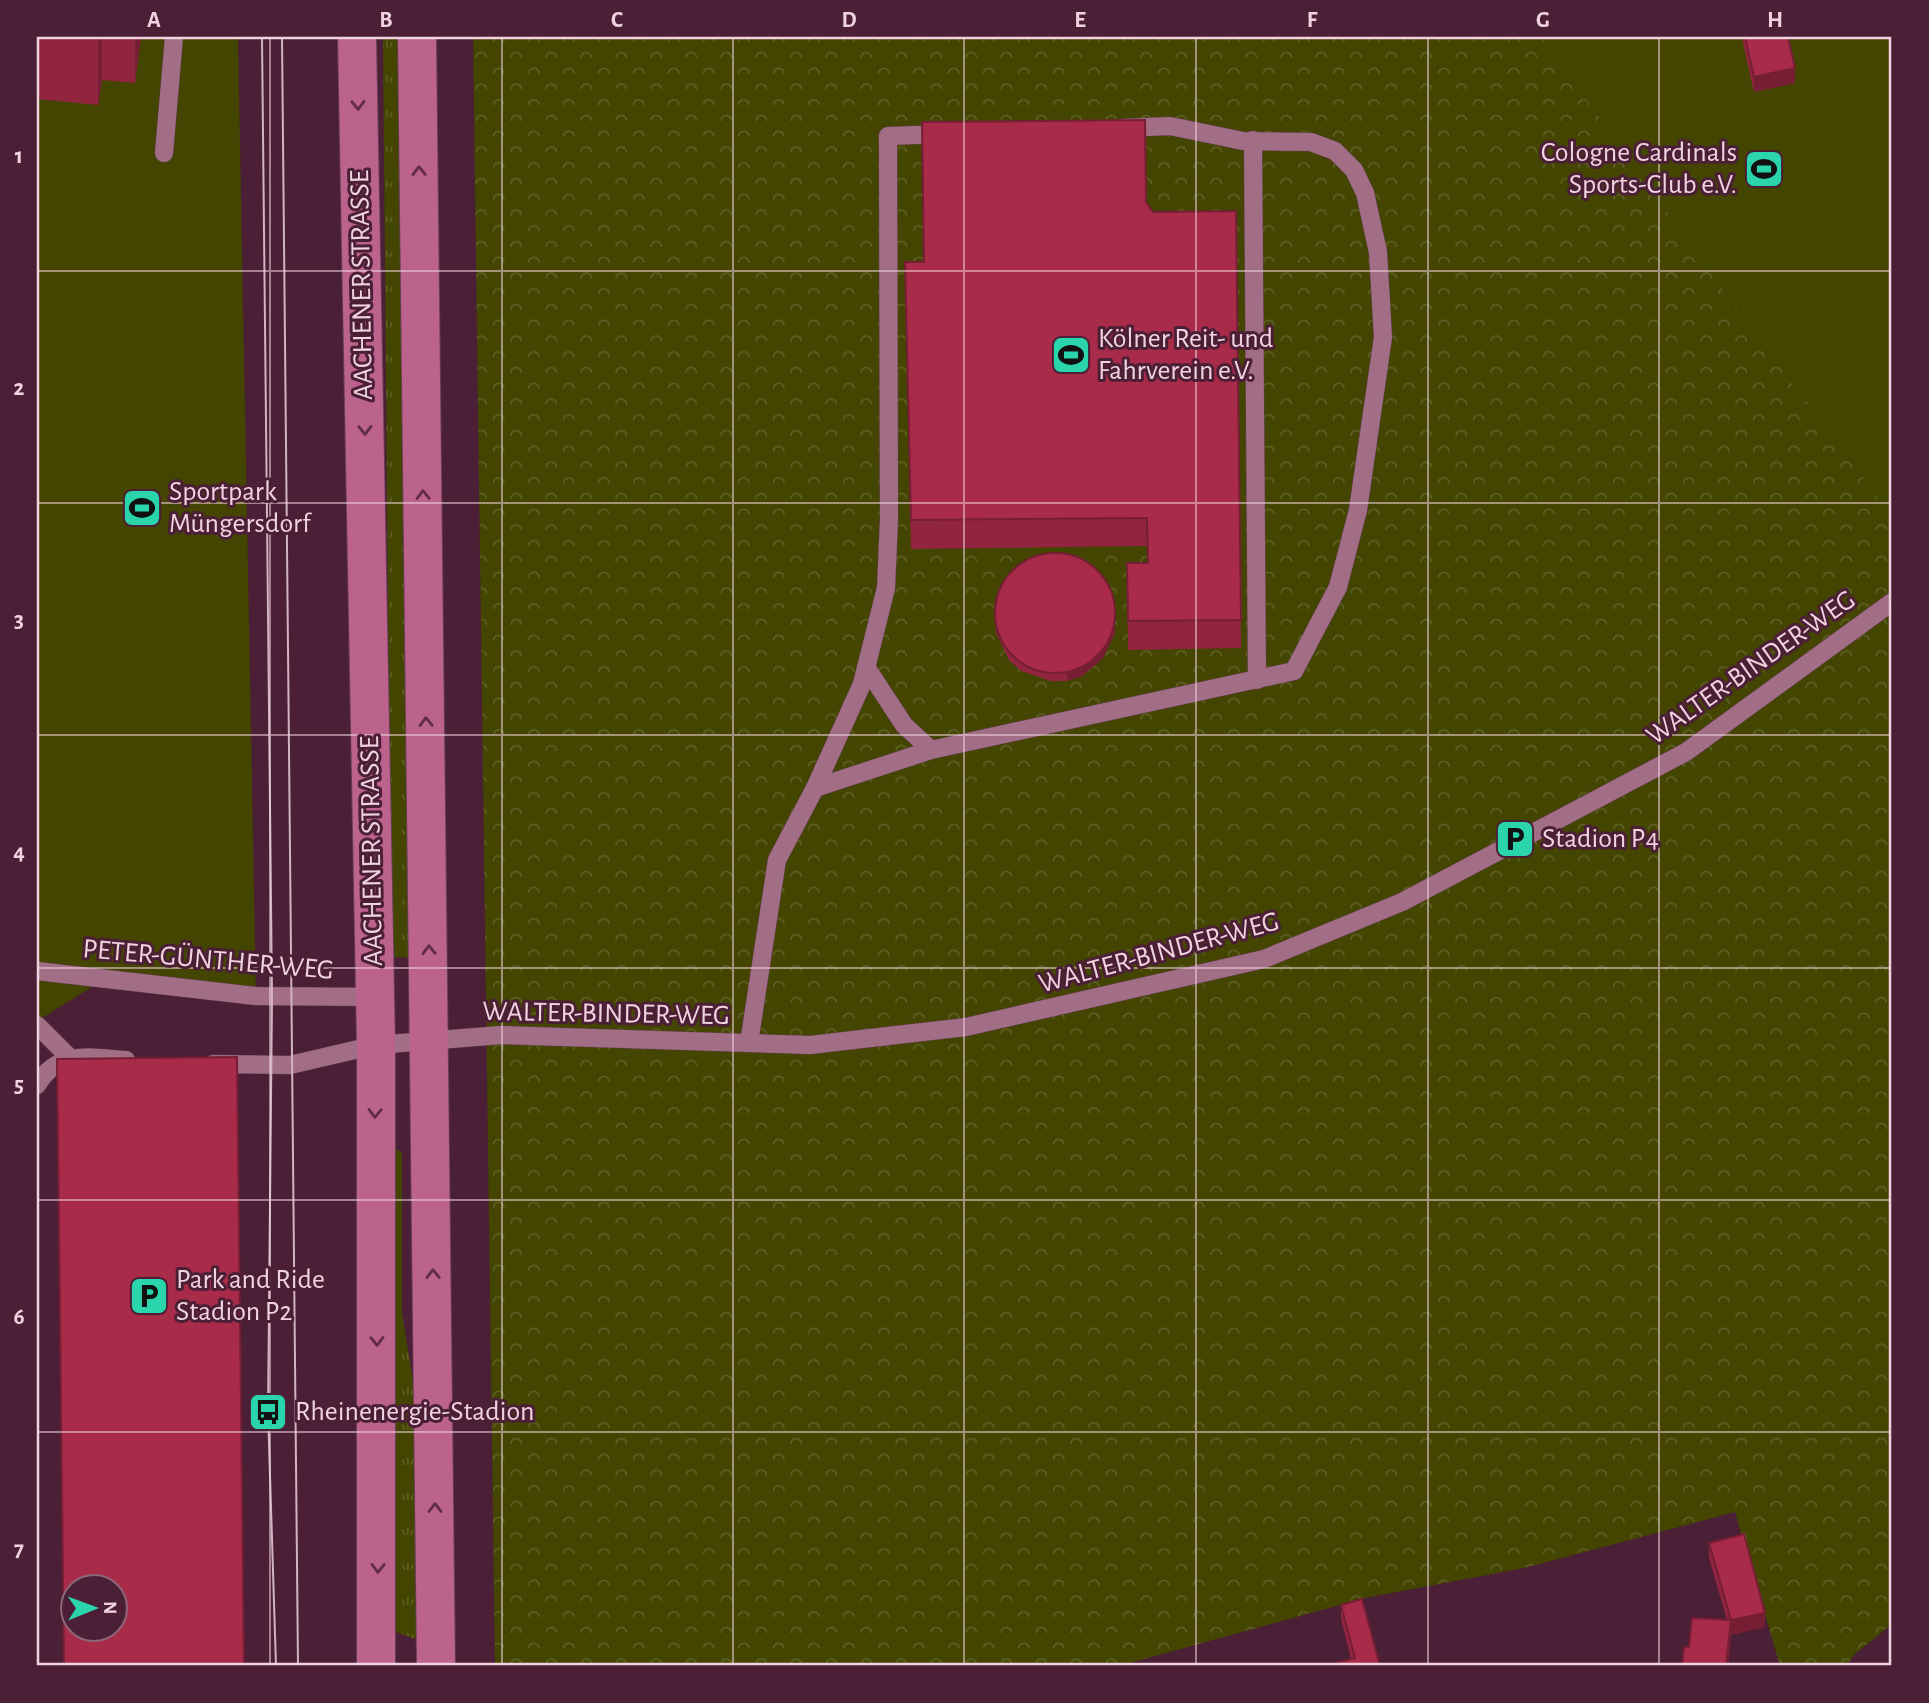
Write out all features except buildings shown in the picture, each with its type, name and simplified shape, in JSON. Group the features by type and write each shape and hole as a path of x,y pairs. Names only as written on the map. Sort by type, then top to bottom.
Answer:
{"main road":[{"name":"AACHENER STRASSE","path":"357,37 376,1045 376,1666"},
{"name":"AACHENER STRASSE","path":"417,37 436,1666"}],"lane":[{"path":"164,153 174,37"},
{"path":"815,788 931,750 1294,671 1338,587 1358,510 1383,337 1378,251 1365,193 1354,170 1335,150 1311,142 1253,140 1170,126 1103,128"},
{"path":"749,1043 777,860 815,788 862,684 886,588 889,520 887,136 968,133"},
{"path":"1253,140 1257,680"},
{"name":"WALTER-BINDER-WEG","path":"194,1066 304,1063 376,1045 501,1035 810,1045 966,1027 1153,987 1264,959 1402,902 1686,752 1892,602"},
{"path":"866,667 904,725 931,750"},
{"name":"PETER-GÜNTHER-WEG","path":"37,971 256,996 375,997"},
{"path":"37,1025 69,1057 140,1066 100,1075"},
{"path":"37,1085 43,1074 69,1057"}],"green space":[{"name":"Sportpark Müngersdorf","path":"37,37 238,37 256,996 105,979 37,1021"},
{"path":"383,37 406,37 417,958 391,957"},
{"path":"473,37 1892,37 1892,1624 1855,1654 1846,1666 1780,1666 1735,1512 1524,1568 1365,1598 1119,1666 495,1666"},
{"name":"Cologne Cardinals Sports-Club e.V.","path":"1542,37 1892,37 1892,515 1731,301"},
{"path":"394,1148 402,1153 402,1314 417,1405 419,1630 415,1639 396,1632"}],"tram line":[{"path":"262,37 272,997 268,1412 276,1666"},
{"path":"282,37 298,1666"}],"place":[{"name":"Cologne Cardinals Sports-Club e.V.","path":"1764,169"},
{"name":"Kölner Reit- und Fahrverein e.V.","path":"1071,355"},
{"name":"Sportpark Müngersdorf","path":"142,508"},
{"name":"Stadion P4","path":"1515,839"},
{"name":"Park and Ride Stadion P2","path":"149,1296"},
{"name":"Rheinenergie-Stadion","path":"268,1412"}]}
